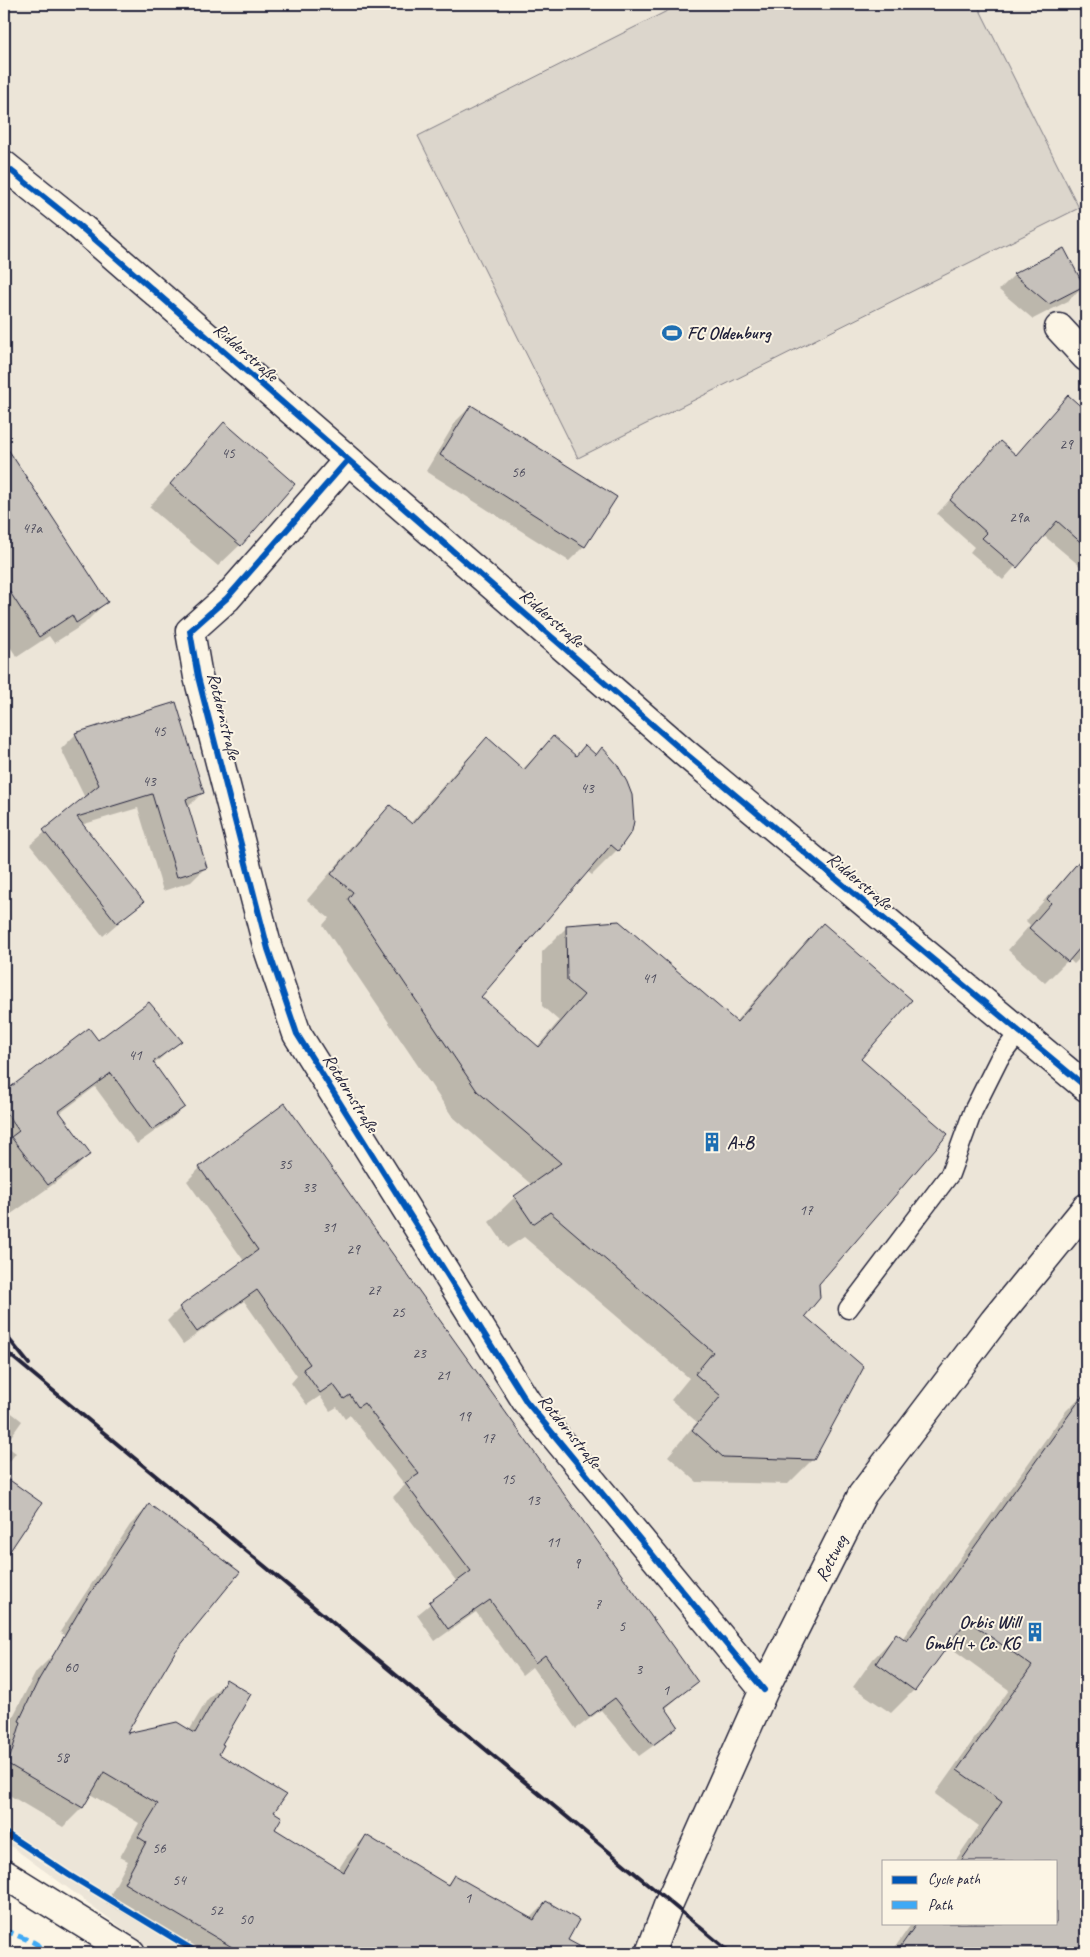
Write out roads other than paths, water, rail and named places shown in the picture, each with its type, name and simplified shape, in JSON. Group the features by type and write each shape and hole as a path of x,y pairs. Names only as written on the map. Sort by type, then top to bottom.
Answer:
{"street":[{"name":"Ridderstraße","path":"4,165 75,222 347,461 685,752 1086,1087"},
{"path":"1059,328 1086,357"},
{"name":"Rotdornstraße","path":"347,461 227,598 190,631 198,677 268,949 297,1034 526,1401 764,1690"},
{"name":"Rottweg","path":"650,1953 669,1903 764,1690 862,1495 994,1321 1086,1208"},
{"path":"5,1879 131,1953"}],"lane":[{"path":"848,1309 950,1174 973,1111 999,1059 1019,1032"}],"railway":[{"path":"4,1333 29,1364"},
{"path":"4,1350 731,1953"}],"place":[{"name":"FC Oldenburg","path":"672,333"},
{"name":"A+B","path":"712,1142"},
{"name":"Orbis Will GmbH + Co. KG","path":"1035,1632"}]}
